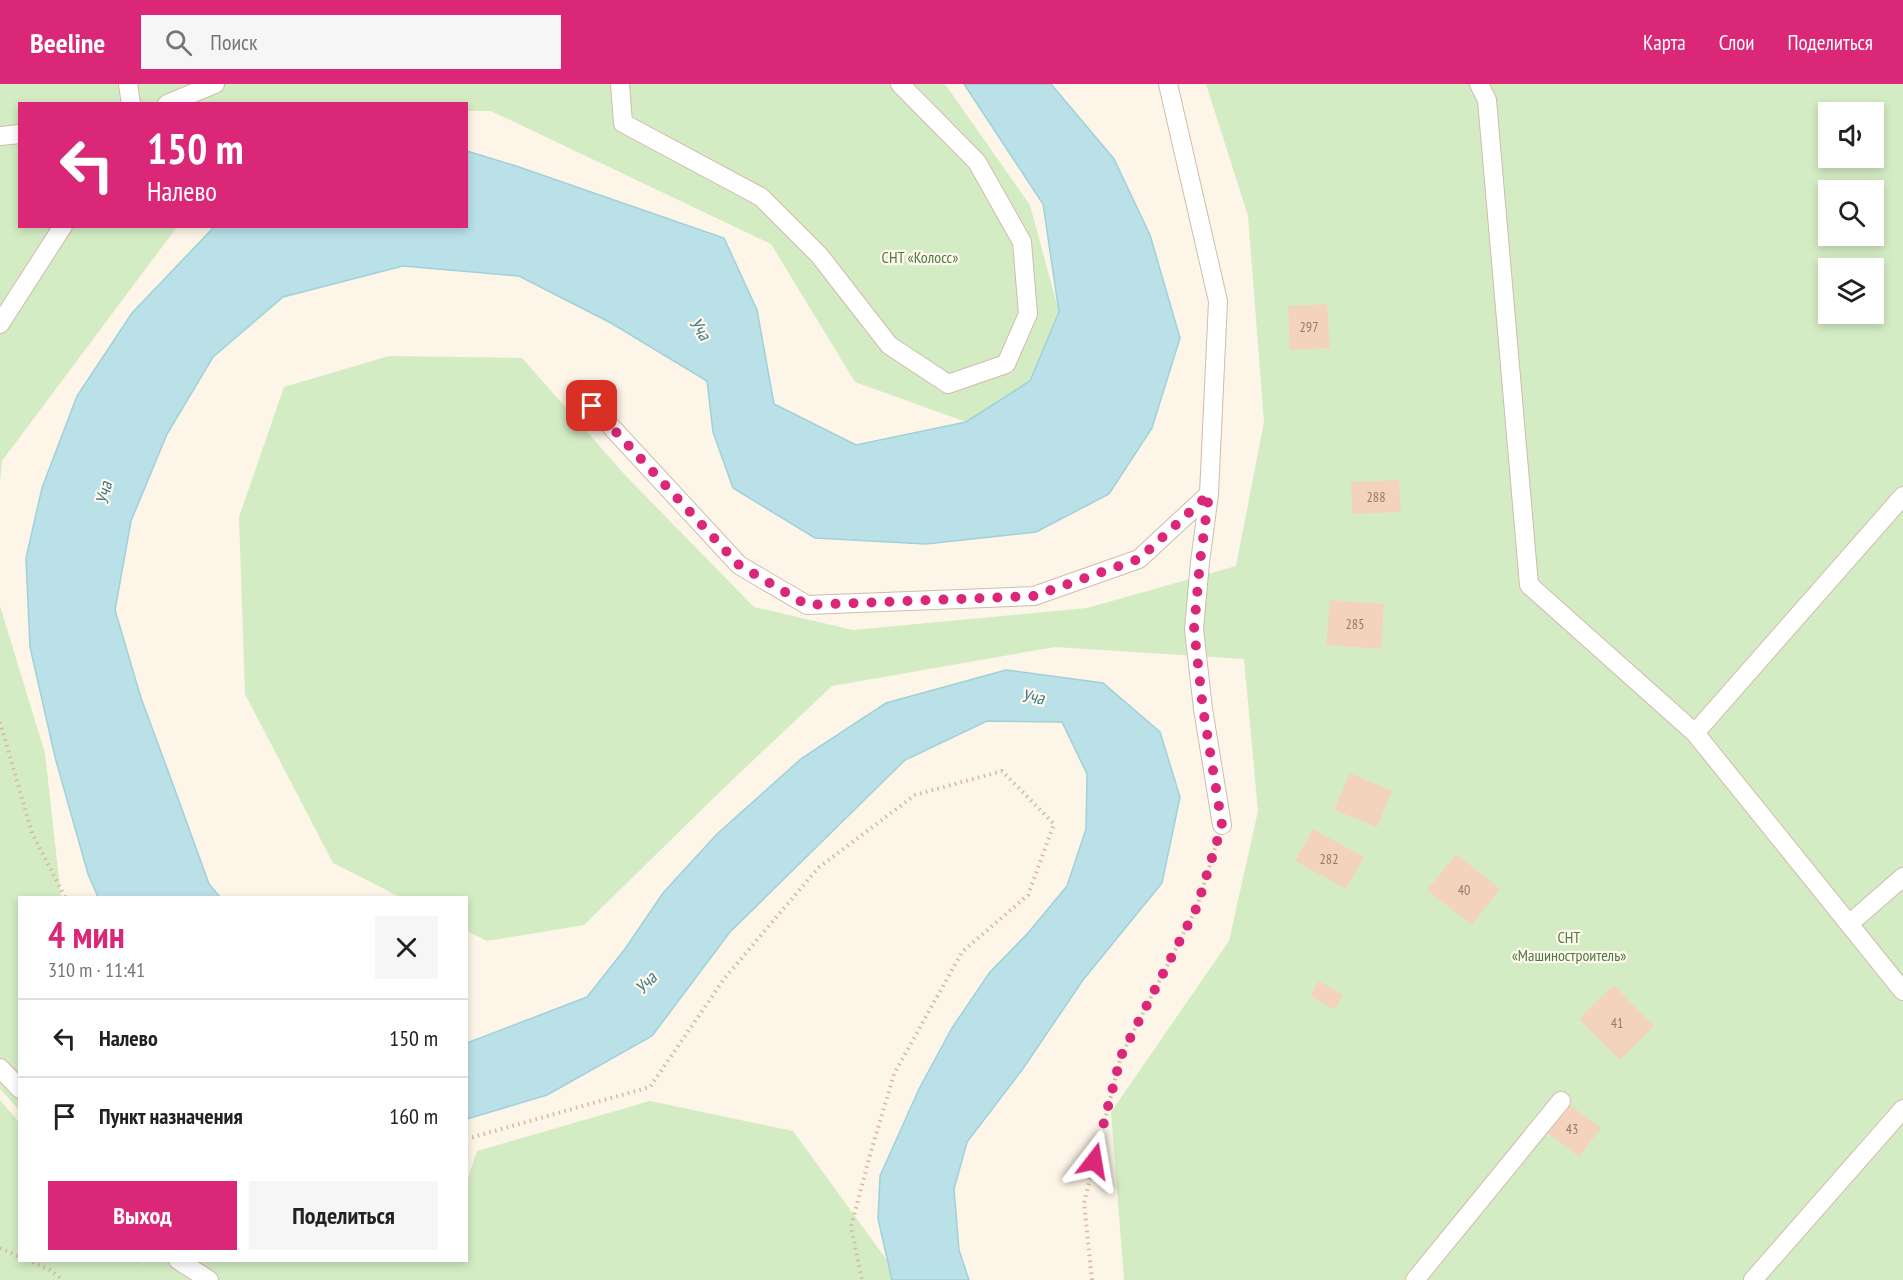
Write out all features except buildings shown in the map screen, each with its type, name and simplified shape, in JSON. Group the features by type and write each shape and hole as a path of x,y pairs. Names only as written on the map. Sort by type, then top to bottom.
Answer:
{"lane":[{"path":"128,84 131,102"},
{"path":"172,102 215,84"},
{"path":"621,84 623,123 761,197 819,255 889,345 948,384 1006,364 1028,314 1022,242 977,162 900,84"},
{"path":"1168,84 1218,301 1209,494 1194,629 1203,709 1222,825"},
{"path":"1479,84 1487,100 1528,585 1695,734 1903,991"},
{"path":"0,136 18,134"},
{"path":"0,324 62,228"},
{"path":"592,406 739,565 807,605 1034,596 1139,559 1209,494"},
{"path":"1695,734 1903,496"},
{"path":"1849,924 1903,877"},
{"path":"0,1068 18,1087"},
{"path":"1415,1280 1561,1101"},
{"path":"1753,1280 1903,1109"},
{"path":"181,1262 209,1280"}],"path":[{"path":"0,722 32,832 64,896"},
{"path":"468,1136 473,1137 650,1087 724,979 818,868 915,795 1002,771 1054,824 1028,895 962,952 894,1074 852,1227 862,1280"},
{"path":"1092,1280 1084,1203 1121,1056 1197,907 1222,825"},
{"path":"0,1248 18,1256"},
{"path":"32,1262 50,1270 63,1280"}],"green space":[{"name":"СНТ «Колосс»","path":"0,84 945,84 1030,205 1059,312 1030,382 966,422 855,382 771,244 491,111 468,111 468,102 18,102 18,228 176,228 2,461 0,482"},
{"name":"СНТ «Машиностроитель»","path":"1206,84 1903,84 1903,1280 1124,1280 1111,1112 1229,941 1258,811 1244,659 1055,647 832,686 584,925 487,941 468,932 468,896 398,896 333,863 245,694 239,517 284,387 389,356 522,358 625,475 754,607 853,630 1087,608 1236,566 1264,422 1248,216"},
{"path":"0,606 45,753 61,896 18,896 18,1109 0,1089"},
{"path":"0,1100 18,1121 18,1262 140,1262 143,1265 142,1262 468,1262 468,1178 477,1151 650,1101 793,1131 886,1259 892,1280 0,1280"}],"water":[{"name":"Уча","path":"964,84 1051,84 1114,159 1150,235 1180,338 1152,428 1109,494 1036,532 926,544 815,538 733,488 713,432 707,381 611,323 519,276 403,266 283,297 213,357 167,434 131,521 115,610 141,698 209,884 219,896 98,896 88,874 55,757 30,647 26,558 42,488 77,396 132,313 213,228 468,228 468,151 516,166 724,238 757,310 774,404 856,445 966,422 1030,381 1059,312 1043,204"},
{"name":"Уча","path":"1006,670 1103,683 1160,732 1180,797 1162,883 1083,980 1022,1070 967,1142 954,1189 959,1250 969,1280 892,1280 878,1219 880,1176 919,1089 952,1028 990,972 1028,933 1067,886 1086,829 1087,774 1062,722 987,721 905,760 730,932 652,1036 547,1095 468,1119 468,1043 587,997 625,949 663,893 717,834 802,758 886,703"}],"route":[{"path":"592,406 739,565 807,605 1034,596 1139,559 1209,494 1194,629 1203,709 1222,825 1197,907 1121,1056 1094,1161"}]}
